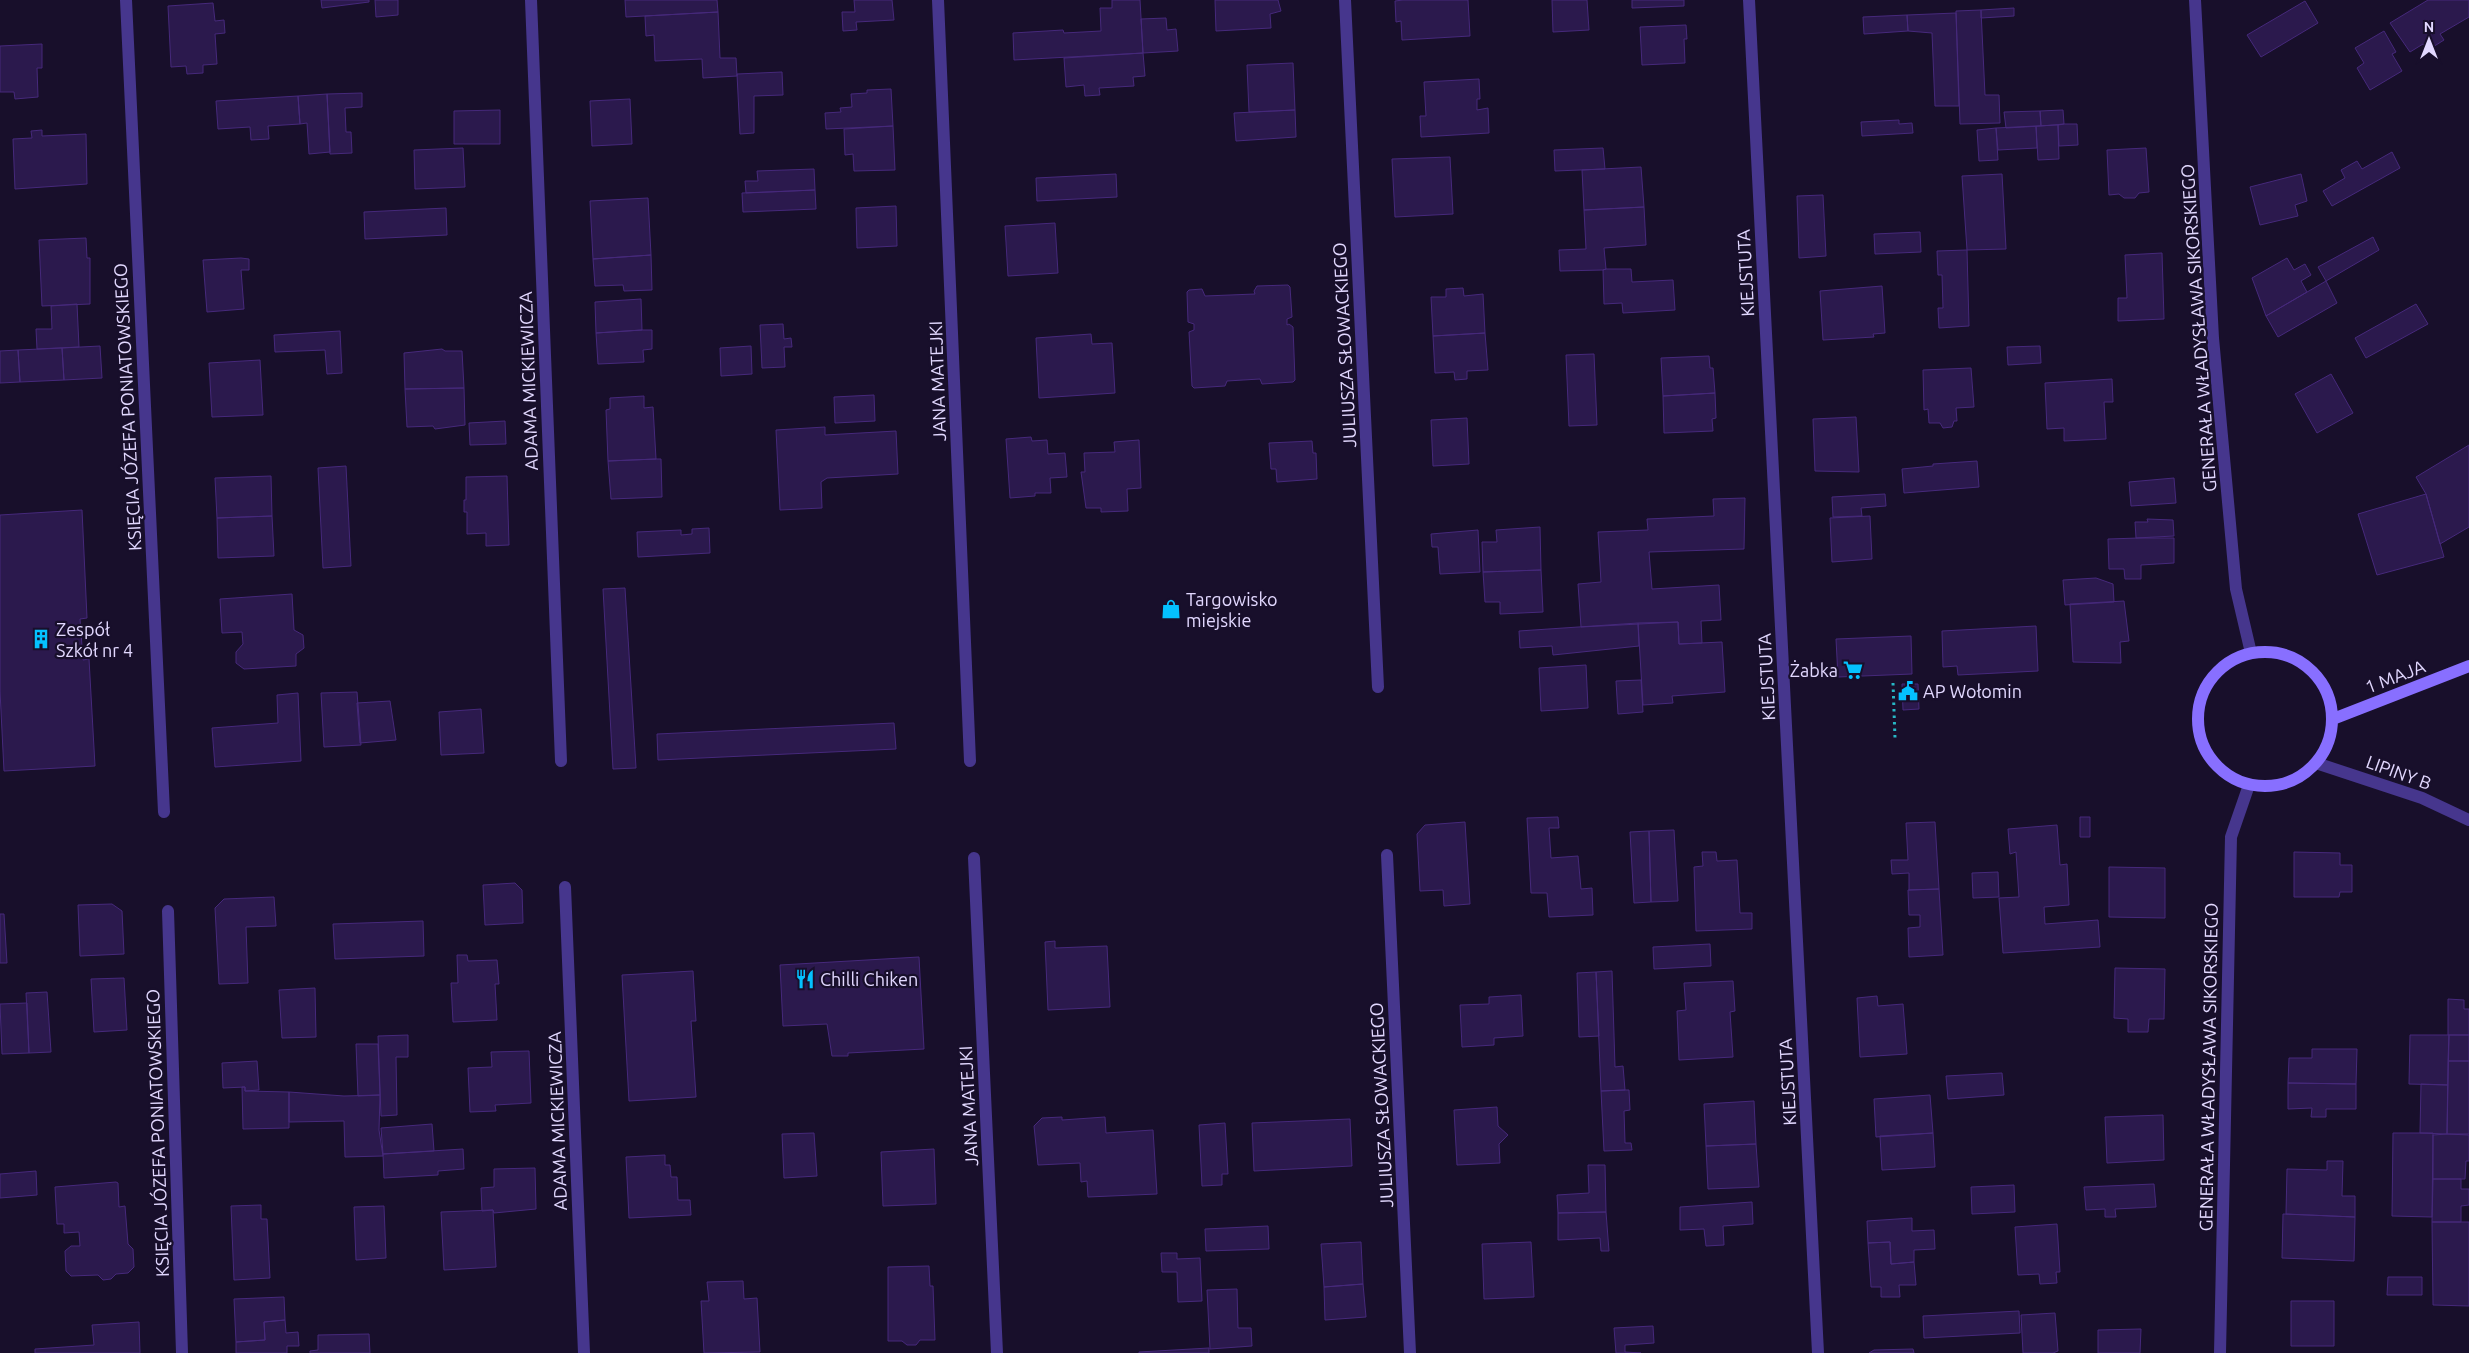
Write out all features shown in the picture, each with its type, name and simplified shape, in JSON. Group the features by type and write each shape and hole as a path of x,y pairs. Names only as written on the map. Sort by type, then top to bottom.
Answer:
{"main road":[{"path":"2271,651 2291,656 2308,666 2322,681 2333,719 2330,739 2316,763 2307,772 2290,782 2270,786 2250,784 2234,778 2215,763 2202,742 2198,723 2199,704 2206,686 2217,671 2233,659 2251,653 2271,651"},
{"name":"1 MAJA","path":"2333,719 2469,666"}],"street":[{"name":"KSIĘCIA JÓZEFA PONIATOWSKIEGO","path":"126,0 164,812"},
{"name":"ADAMA MICKIEWICZA","path":"531,0 561,761"},
{"name":"JANA MATEJKI","path":"938,0 970,761"},
{"name":"JULIUSZA SŁOWACKIEGO","path":"1345,0 1378,687"},
{"name":"KIEJSTUTA","path":"1749,0 1818,1353"},
{"name":"GENERAŁA WŁADYSŁAWA SIKORSKIEGO","path":"2195,0 2213,338 2236,589 2251,653"},
{"name":"LIPINY B","path":"2316,763 2422,798 2469,820"},
{"name":"GENERAŁA WŁADYSŁAWA SIKORSKIEGO","path":"2220,1353 2231,837 2250,784"},
{"name":"JULIUSZA SŁOWACKIEGO","path":"1387,855 1410,1353"},
{"name":"JANA MATEJKI","path":"974,858 998,1353"},
{"name":"ADAMA MICKIEWICZA","path":"565,887 584,1353"},
{"name":"KSIĘCIA JÓZEFA PONIATOWSKIEGO","path":"168,912 182,1353"}],"path":[{"path":"1892,683 1895,738"}],"building":[{"path":"321,0 369,0 369,2 322,8"},
{"path":"375,0 398,0 398,15 376,17"},
{"path":"625,0 717,0 718,12 626,17"},
{"path":"854,0 892,0 894,20 856,22 857,30 843,31 842,12 855,12"},
{"path":"1112,0 1140,0 1143,53 1014,60 1013,33 1063,30 1064,33 1101,31 1100,8 1112,8"},
{"path":"1215,0 1278,0 1281,11 1270,14 1271,28 1216,31"},
{"path":"1468,0 1470,36 1402,40 1401,21 1396,22 1395,1"},
{"path":"1552,0 1587,0 1589,30 1553,32"},
{"path":"1632,0 1684,0 1684,6 1632,8"},
{"path":"2428,0 2469,0 2469,17 2440,34 2444,40 2428,50 2423,44 2410,52 2390,23"},
{"path":"2305,1 2318,23 2261,57 2247,35"},
{"path":"213,3 215,21 224,20 225,33 215,34 217,64 203,65 203,73 187,74 186,66 171,67 168,6"},
{"path":"2014,8 2014,16 1981,18 1981,10"},
{"path":"1981,10 1985,95 1999,95 2000,123 1960,124 1956,11"},
{"path":"718,12 720,58 736,58 737,76 703,78 702,59 655,61 654,35 646,36 645,16"},
{"path":"1956,13 1959,106 1935,106 1932,33 1908,31 1907,15"},
{"path":"1907,15 1908,31 1864,34 1863,17"},
{"path":"1166,18 1167,30 1176,29 1178,51 1143,53 1141,19"},
{"path":"1686,25 1687,39 1684,39 1685,63 1642,65 1640,27"},
{"path":"2384,31 2396,52 2392,54 2402,71 2370,90 2357,68 2364,63 2355,48"},
{"path":"42,44 42,68 37,68 38,97 15,99 14,92 0,92 0,46"},
{"path":"1143,53 1145,76 1133,77 1134,86 1099,88 1100,95 1085,96 1084,85 1066,87 1064,58"},
{"path":"1293,63 1295,110 1249,112 1247,65"},
{"path":"782,72 783,95 754,96 754,133 740,134 737,74"},
{"path":"1479,79 1480,99 1477,99 1477,110 1488,108 1489,133 1421,137 1420,116 1426,116 1424,82"},
{"path":"891,89 893,126 826,129 825,113 841,112 840,108 852,107 851,94 867,93 867,90"},
{"path":"362,93 362,107 345,108 346,132 351,132 352,153 330,154 327,94"},
{"path":"327,94 330,152 309,154 307,123 300,124 298,96"},
{"path":"298,96 300,124 268,126 269,139 251,140 250,127 218,129 216,101"},
{"path":"630,99 632,144 592,146 590,101"},
{"path":"500,110 500,144 454,144 454,111"},
{"path":"1295,110 1296,137 1236,141 1234,113"},
{"path":"2063,110 2064,124 2041,126 2040,111"},
{"path":"2040,111 2041,126 2006,128 2004,112"},
{"path":"1899,120 1899,124 1912,123 1913,133 1862,136 1861,122"},
{"path":"2077,124 2078,145 2059,146 2058,125"},
{"path":"2058,125 2059,159 2038,160 2036,126"},
{"path":"893,126 895,170 854,171 853,154 845,155 844,129"},
{"path":"2036,126 2037,148 1998,150 1996,128"},
{"path":"1996,128 1998,160 1979,161 1977,130"},
{"path":"42,130 42,136 86,134 87,184 15,189 13,139 32,138 31,131"},
{"path":"463,148 465,187 415,189 414,150"},
{"path":"1603,148 1605,169 1555,171 1554,150"},
{"path":"2146,148 2149,192 2139,193 2135,198 2124,198 2119,194 2109,195 2107,150"},
{"path":"2392,152 2400,168 2332,206 2323,191 2345,178 2341,170 2357,161 2362,169"},
{"path":"1450,157 1453,214 1395,217 1392,159"},
{"path":"1641,167 1644,207 1584,210 1582,170"},
{"path":"814,169 815,190 746,193 745,181 758,181 757,171"},
{"path":"1116,174 1117,197 1037,201 1036,178"},
{"path":"2002,174 2006,249 1967,250 1962,176"},
{"path":"2301,174 2307,201 2295,205 2298,216 2260,225 2250,187"},
{"path":"815,190 816,209 743,212 742,193"},
{"path":"1823,195 1826,256 1799,258 1797,196"},
{"path":"648,198 651,255 593,259 590,201"},
{"path":"896,206 897,246 857,248 856,208"},
{"path":"1644,207 1646,245 1604,248 1606,269 1603,270 1560,271 1559,250 1586,249 1584,210"},
{"path":"446,208 447,235 365,239 364,212"},
{"path":"1055,223 1058,273 1008,276 1005,226"},
{"path":"1920,232 1921,252 1875,254 1874,234"},
{"path":"2373,237 2379,250 2326,281 2318,267"},
{"path":"86,238 87,258 90,258 90,304 42,306 39,240"},
{"path":"1967,250 1969,326 1939,328 1938,308 1943,308 1942,275 1938,275 1937,251"},
{"path":"2162,253 2164,319 2118,321 2118,298 2127,298 2125,255"},
{"path":"651,255 652,290 624,291 623,285 595,286 593,259"},
{"path":"2287,258 2294,270 2305,264 2311,275 2301,281 2307,292 2266,316 2252,278"},
{"path":"249,259 249,270 241,270 244,309 207,312 203,260"},
{"path":"1631,269 1632,282 1673,280 1675,310 1623,313 1622,303 1604,304 1603,270"},
{"path":"2326,281 2337,303 2278,337 2266,316"},
{"path":"1288,285 1290,287 1292,317 1287,319 1287,325 1289,324 1293,327 1295,380 1293,382 1262,384 1260,379 1227,381 1225,386 1194,388 1192,386 1189,332 1194,330 1194,324 1188,322 1187,292 1189,290 1202,289 1205,296 1255,294 1254,291 1257,286"},
{"path":"1882,286 1885,333 1873,334 1874,337 1823,340 1820,291"},
{"path":"1463,288 1464,296 1483,294 1485,333 1433,336 1431,297 1446,297 1446,289"},
{"path":"641,299 642,330 596,333 595,302"},
{"path":"77,304 79,347 37,349 36,329 52,329 51,306"},
{"path":"2416,304 2428,324 2366,358 2355,338"},
{"path":"783,324 784,339 791,338 792,347 784,347 785,367 762,368 760,325"},
{"path":"652,330 652,349 643,350 644,362 598,364 596,333"},
{"path":"340,331 342,373 327,374 325,350 275,352 274,335"},
{"path":"1485,333 1488,370 1467,371 1467,379 1455,380 1454,372 1435,373 1433,336"},
{"path":"1091,334 1092,344 1112,343 1115,393 1039,398 1036,338"},
{"path":"100,346 102,378 64,380 62,348"},
{"path":"751,346 752,374 721,376 720,348"},
{"path":"2040,346 2041,363 2008,365 2007,347"},
{"path":"62,348 64,380 20,382 18,350"},
{"path":"442,349 445,351 462,351 464,388 405,389 404,353"},
{"path":"18,350 20,382 0,383 0,351"},
{"path":"1594,354 1597,425 1569,426 1566,355"},
{"path":"1709,356 1710,368 1713,368 1715,393 1663,396 1661,358"},
{"path":"260,360 263,415 212,417 209,363"},
{"path":"1971,368 1974,407 1956,408 1957,421 1954,421 1952,427 1943,428 1940,423 1929,423 1928,409 1924,410 1923,370"},
{"path":"2331,374 2353,413 2317,433 2295,394"},
{"path":"2112,379 2113,402 2104,402 2106,439 2064,441 2064,428 2047,429 2045,383"},
{"path":"464,388 465,425 435,429 433,426 407,427 405,389"},
{"path":"1715,393 1716,418 1712,419 1713,431 1664,433 1663,396"},
{"path":"874,395 875,421 835,423 834,397"},
{"path":"644,396 644,408 653,407 656,459 608,461 606,410 610,409 610,398"},
{"path":"1856,417 1859,472 1815,471 1813,419"},
{"path":"1467,418 1469,464 1433,466 1431,420"},
{"path":"505,421 506,444 470,445 469,423"},
{"path":"825,427 825,435 896,431 898,474 827,478 821,482 822,508 780,510 776,430"},
{"path":"1031,437 1032,441 1047,440 1048,454 1065,453 1067,477 1050,478 1051,493 1035,493 1035,496 1010,498 1006,439"},
{"path":"1139,440 1141,488 1127,489 1128,511 1101,512 1101,508 1086,508 1081,472 1085,472 1084,453 1115,452 1114,442"},
{"path":"1312,441 1313,453 1316,453 1317,479 1277,482 1276,469 1271,469 1269,443"},
{"path":"2469,445 2469,527 2440,544 2426,494 2416,477"},
{"path":"661,459 662,497 611,499 608,461"},
{"path":"1977,461 1979,487 1904,493 1902,469 1933,466 1933,464"},
{"path":"346,466 351,566 323,568 318,468"},
{"path":"271,476 272,516 217,518 215,478"},
{"path":"507,476 509,545 486,546 486,533 467,534 467,512 464,512 466,477"},
{"path":"2174,478 2176,503 2131,506 2129,482"},
{"path":"1885,494 1886,506 1861,508 1862,516 1833,517 1832,497"},
{"path":"2426,494 2444,557 2377,575 2358,514"},
{"path":"1745,498 1744,549 1649,552 1652,589 1719,585 1721,620 1701,621 1702,643 1679,644 1678,622 1581,627 1578,584 1601,582 1598,532 1648,530 1647,519 1714,516 1713,499"},
{"name":"Zespół Szkół nr 4","path":"82,510 87,618 80,619 83,660 89,659 95,766 4,771 0,691 0,515"},
{"path":"272,516 274,556 218,558 217,518"},
{"path":"1870,516 1872,559 1832,562 1830,518"},
{"path":"2147,519 2173,520 2174,536 2136,538 2135,522 2148,522"},
{"path":"1540,527 1541,570 1483,572 1482,542 1497,542 1496,530"},
{"path":"709,528 710,553 638,557 637,532 681,530 681,535 692,534 692,529"},
{"path":"1478,530 1480,572 1440,574 1438,547 1432,547 1431,534"},
{"path":"2174,538 2174,563 2141,565 2141,579 2125,579 2124,569 2109,569 2108,539"},
{"path":"1541,570 1543,612 1500,614 1500,602 1485,602 1483,572"},
{"path":"2096,578 2113,584 2114,602 2065,605 2063,580"},
{"path":"625,588 636,768 613,769 603,589"},
{"path":"292,594 294,630 303,635 304,648 296,654 296,666 244,669 236,663 236,652 243,644 242,632 222,633 220,599"},
{"path":"2124,601 2129,641 2120,642 2121,663 2073,662 2070,604"},
{"path":"1678,622 1679,644 1722,642 1725,692 1672,696 1673,703 1643,705 1638,623"},
{"path":"1638,623 1639,646 1553,655 1552,646 1520,648 1519,631"},
{"path":"2036,626 2038,671 1958,675 1957,666 1943,667 1942,631"},
{"path":"1911,636 1912,674 1838,677 1836,639"},
{"path":"1586,665 1588,708 1541,711 1539,668"},
{"path":"1641,680 1643,712 1618,714 1616,681"},
{"path":"1902,684 1918,684 1919,709 1903,710"},
{"path":"357,692 361,745 324,747 321,693"},
{"path":"298,693 301,761 215,767 212,728 278,723 277,695"},
{"path":"390,701 396,740 360,743 357,703"},
{"path":"481,709 484,753 441,755 439,712"},
{"path":"894,723 896,749 658,760 657,734"},
{"path":"1558,817 1559,828 1549,828 1551,858 1578,856 1581,889 1592,888 1593,915 1549,917 1547,893 1531,893 1527,818"},
{"path":"2080,817 2090,817 2090,837 2080,837"},
{"path":"1465,822 1470,904 1444,906 1443,890 1420,891 1417,834 1425,825"},
{"path":"1935,822 1939,889 1909,890 1909,873 1892,874 1891,860 1908,860 1906,823"},
{"path":"2057,825 2060,865 2067,864 2069,905 2044,907 2045,924 2098,920 2100,947 2003,953 1999,898 2019,897 2016,852 2010,854 2008,829"},
{"path":"1674,830 1678,901 1651,902 1649,831"},
{"path":"1649,831 1651,902 1634,903 1630,832"},
{"path":"1702,852 1716,852 1717,861 1737,860 1740,913 1752,913 1752,929 1696,931 1694,867 1703,866"},
{"path":"2294,852 2340,853 2340,865 2352,865 2352,892 2340,892 2339,897 2294,897"},
{"path":"2109,867 2165,868 2165,918 2109,917"},
{"path":"1998,872 1999,897 1973,898 1972,873"},
{"path":"515,883 522,890 523,923 485,925 483,885"},
{"path":"1939,889 1943,955 1909,957 1908,928 1920,927 1920,915 1909,915 1908,890"},
{"path":"274,897 276,926 246,927 248,983 219,984 215,908 224,899"},
{"path":"112,904 122,911 124,954 80,956 78,905"},
{"path":"0,914 4,914 7,963 0,963"},
{"path":"423,921 424,956 335,959 333,924"},
{"path":"1055,941 1055,948 1107,946 1110,1007 1048,1010 1045,942"},
{"path":"1710,944 1711,966 1654,969 1653,947"},
{"path":"457,955 467,955 468,961 497,960 499,984 495,984 497,1020 453,1022 451,983 458,983"},
{"path":"919,957 924,1049 848,1053 848,1056 832,1056 827,1024 783,1026 780,965"},
{"path":"2115,968 2165,969 2164,1019 2149,1019 2148,1032 2128,1032 2128,1019 2114,1018"},
{"path":"693,971 696,1021 691,1021 696,1097 629,1101 622,975"},
{"path":"1612,971 1615,1067 1623,1066 1625,1090 1601,1091 1596,972"},
{"path":"1596,972 1599,1036 1579,1037 1577,973"},
{"path":"124,978 127,1030 94,1032 91,979"},
{"path":"1733,981 1735,1011 1730,1012 1733,1057 1679,1060 1677,1011 1686,1010 1684,983"},
{"path":"315,988 316,1037 282,1038 279,990"},
{"path":"47,992 51,1052 29,1053 26,993"},
{"path":"1521,995 1523,1036 1494,1038 1494,1045 1462,1047 1460,1005 1489,1004 1489,997"},
{"path":"1877,996 1878,1006 1903,1004 1907,1054 1860,1057 1857,998"},
{"path":"2448,999 2464,1000 2464,1009 2469,1009 2469,1035 2448,1035"},
{"path":"27,1003 29,1053 2,1054 0,1004"},
{"path":"408,1035 408,1057 396,1057 397,1115 381,1116 378,1036"},
{"path":"2410,1035 2449,1035 2448,1085 2409,1084"},
{"path":"2449,1035 2469,1035 2469,1061 2448,1061"},
{"path":"356,1044 378,1044 380,1095 358,1096"},
{"path":"2312,1049 2357,1049 2356,1084 2288,1083 2289,1058 2312,1058"},
{"path":"529,1051 531,1103 495,1105 496,1111 470,1112 468,1068 492,1067 491,1052"},
{"path":"257,1061 259,1090 245,1091 245,1087 223,1088 222,1063"},
{"path":"2448,1061 2469,1061 2469,1134 2447,1134"},
{"path":"2002,1073 2004,1095 1948,1099 1946,1076"},
{"path":"2288,1083 2356,1084 2356,1109 2326,1109 2326,1117 2311,1117 2312,1108 2288,1109"},
{"path":"2421,1084 2448,1085 2447,1134 2420,1133"},
{"path":"242,1087 245,1087 245,1091 289,1092 289,1128 243,1129"},
{"path":"1629,1090 1630,1110 1624,1111 1625,1143 1631,1143 1632,1150 1604,1151 1601,1091"},
{"path":"289,1092 344,1096 380,1095 379,1130 383,1156 345,1157 344,1121 289,1122"},
{"path":"1930,1095 1933,1133 1876,1137 1874,1099"},
{"path":"1754,1101 1756,1144 1706,1146 1704,1104"},
{"path":"1497,1107 1498,1126 1508,1135 1499,1144 1500,1163 1457,1165 1454,1110"},
{"path":"2163,1115 2164,1160 2107,1163 2105,1117"},
{"path":"1062,1117 1062,1120 1105,1117 1106,1133 1153,1130 1157,1194 1088,1197 1087,1181 1081,1182 1080,1163 1038,1165 1034,1126 1042,1118"},
{"path":"1350,1119 1352,1166 1254,1171 1252,1123"},
{"path":"1225,1123 1228,1174 1222,1174 1222,1185 1202,1186 1199,1125"},
{"path":"432,1124 434,1151 383,1154 381,1128"},
{"path":"814,1133 817,1176 784,1178 782,1134"},
{"path":"1933,1133 1935,1167 1882,1170 1880,1136"},
{"path":"2393,1133 2433,1133 2432,1217 2392,1216"},
{"path":"2433,1135 2469,1135 2469,1161 2466,1161 2465,1179 2433,1179"},
{"path":"1756,1144 1759,1187 1708,1189 1706,1146"},
{"path":"463,1149 464,1169 438,1171 438,1175 384,1178 383,1154"},
{"path":"934,1149 936,1204 883,1206 881,1152"},
{"path":"665,1155 665,1165 670,1165 671,1177 677,1177 678,1200 690,1200 691,1215 629,1218 626,1157"},
{"path":"2327,1161 2343,1161 2342,1196 2355,1196 2355,1217 2286,1214 2287,1169 2327,1170"},
{"path":"1588,1165 1605,1165 1606,1212 1558,1213 1557,1195 1589,1193"},
{"path":"535,1168 536,1209 494,1213 493,1210 482,1211 481,1188 494,1187 494,1169"},
{"path":"36,1171 37,1195 0,1198 0,1174"},
{"path":"2433,1179 2461,1179 2461,1189 2469,1189 2469,1205 2461,1206 2461,1222 2432,1222"},
{"path":"118,1183 119,1207 125,1206 128,1244 133,1249 134,1267 128,1273 116,1274 111,1279 103,1280 98,1275 71,1276 66,1271 65,1251 71,1246 80,1246 79,1232 64,1233 64,1224 57,1224 55,1187"},
{"path":"2154,1184 2156,1207 2115,1209 2116,1217 2105,1217 2105,1209 2086,1210 2084,1187"},
{"path":"2014,1185 2015,1212 1972,1214 1971,1187"},
{"path":"1752,1202 1753,1224 1723,1226 1724,1245 1706,1246 1704,1229 1680,1230 1680,1207"},
{"path":"261,1205 261,1219 267,1219 270,1278 234,1280 231,1206"},
{"path":"384,1206 386,1258 356,1260 354,1207"},
{"path":"493,1210 496,1267 444,1270 441,1212"},
{"path":"1606,1212 1609,1251 1601,1251 1600,1238 1558,1240 1558,1213"},
{"path":"2283,1214 2355,1217 2354,1261 2282,1258"},
{"path":"1912,1218 1912,1231 1934,1230 1935,1249 1914,1250 1914,1262 1891,1264 1890,1242 1868,1243 1867,1221"},
{"path":"2432,1222 2469,1222 2469,1306 2433,1305"},
{"path":"2057,1224 2060,1272 2056,1272 2057,1283 2040,1284 2039,1274 2018,1275 2015,1227"},
{"path":"1268,1226 1269,1249 1206,1251 1205,1229"},
{"path":"1361,1242 1363,1284 1324,1287 1321,1244"},
{"path":"1531,1242 1534,1297 1484,1299 1482,1244"},
{"path":"1890,1242 1891,1264 1914,1262 1916,1285 1899,1285 1900,1297 1881,1297 1881,1287 1871,1287 1868,1243"},
{"path":"1161,1253 1177,1253 1177,1259 1200,1258 1202,1301 1178,1302 1177,1272 1162,1272"},
{"path":"929,1266 930,1286 933,1286 935,1340 920,1340 916,1345 907,1345 902,1341 888,1341 888,1267"},
{"path":"2388,1277 2422,1277 2422,1295 2387,1295"},
{"path":"743,1281 744,1299 757,1298 760,1352 704,1353 701,1301 709,1301 707,1282"},
{"path":"1363,1284 1366,1317 1325,1320 1324,1287"},
{"path":"1237,1289 1238,1328 1251,1328 1252,1346 1210,1349 1207,1290"},
{"path":"284,1297 285,1320 264,1322 265,1340 236,1342 234,1299"},
{"path":"2291,1301 2334,1301 2334,1346 2291,1346"},
{"path":"2019,1311 2020,1333 1924,1338 1923,1316"},
{"path":"2055,1313 2058,1351 2053,1353 2023,1353 2021,1315"},
{"path":"285,1320 286,1333 298,1332 299,1346 287,1346 287,1353 236,1353 236,1342 265,1340 264,1322"},
{"path":"139,1322 140,1353 35,1353 35,1349 94,1345 92,1325"},
{"path":"1653,1326 1654,1343 1625,1345 1625,1352 1641,1353 1616,1353 1614,1328"},
{"path":"2141,1329 2140,1353 2098,1353 2098,1330"},
{"path":"369,1334 370,1353 310,1353 310,1351 318,1350 318,1335"},
{"path":"1209,1348 1209,1353 1139,1353 1139,1352"},
{"path":"1913,1349 1914,1353 1869,1353 1874,1350"}],"place":[{"name":"Targowisko miejskie","path":"1171,609"},
{"name":"Zespół Szkół nr 4","path":"41,639"},
{"name":"Żabka","path":"1853,670"},
{"name":"AP Wołomin","path":"1908,691"},
{"name":"Chilli Chiken","path":"805,979"}]}
